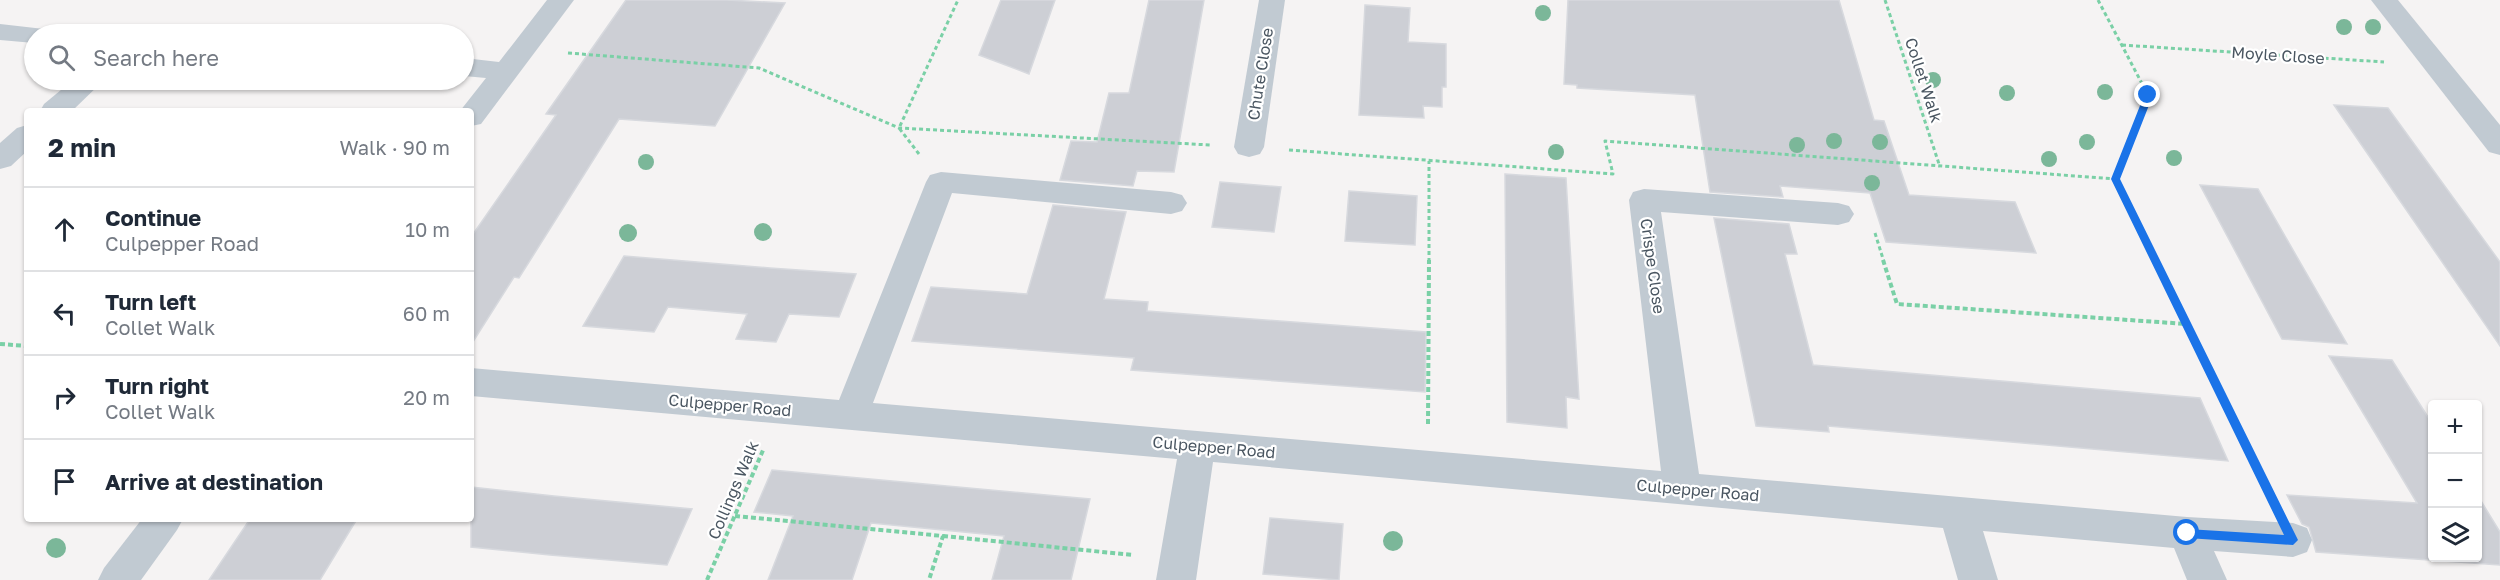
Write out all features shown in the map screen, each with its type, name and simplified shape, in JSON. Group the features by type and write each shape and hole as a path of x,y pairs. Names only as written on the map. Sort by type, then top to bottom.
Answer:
{"street":[{"path":"474,113 561,0"},
{"name":"Chute Close","path":"1249,147 1272,0"},
{"path":"2385,0 2500,145"},
{"path":"0,32 24,34"},
{"path":"474,69 507,71"},
{"path":"57,108 78,90"},
{"path":"0,159 24,138"},
{"path":"851,414 941,182 1171,202"},
{"name":"Crispe Close","path":"1682,488 1644,200 1838,214"},
{"name":"Culpepper Road","path":"474,382 2187,533 2293,540"},
{"path":"1177,570 1197,446"},
{"path":"1958,512 1978,580"},
{"path":"118,580 162,522"},
{"path":"2187,533 2207,580"}],"path":[{"path":"941,182 899,128 958,0"},
{"name":"Collet Walk","path":"1885,0 1940,167 2116,179"},
{"path":"2098,0 2148,95 2116,179 2293,540"},
{"name":"Moyle Close","path":"2121,45 2436,66"},
{"path":"1428,466 1429,161"},
{"path":"1838,214 1870,216 1897,304 2187,324"},
{"path":"0,344 24,346"},
{"name":"Collings Walk","path":"707,580 781,409"},
{"path":"735,516 942,536 1177,570"},
{"path":"929,580 942,536"}],"building":[{"path":"626,0 727,0 785,3 715,126 619,119 519,278 514,277 474,340 474,233 556,115 546,114"},
{"path":"1001,0 1055,0 1029,74 979,55"},
{"path":"1149,0 1204,0 1174,172 1137,171 1133,186 1060,180 1071,141 1097,142 1109,93 1129,93"},
{"path":"1568,0 1839,0 1874,120 1884,121 1909,195 2015,202 2036,253 1886,242 1870,193 1780,186 1783,197 1710,192 1695,95 1577,88 1577,85 1564,84"},
{"path":"1365,5 1410,8 1408,42 1446,44 1446,87 1442,87 1442,107 1423,106 1424,118 1359,115"},
{"path":"2334,105 2388,108 2500,262 2500,346"},
{"path":"1505,174 1566,178 1579,399 1566,397 1567,428 1507,422"},
{"path":"1220,182 1281,187 1274,232 1212,227"},
{"path":"2200,185 2258,189 2347,344 2282,339"},
{"path":"1349,191 1417,196 1415,245 1345,241"},
{"path":"1053,205 1126,212 1104,299 1148,302 1147,311 1426,332 1425,392 1131,370 1134,358 912,341 931,287 1027,294"},
{"path":"1714,218 1789,224 1797,254 1785,254 1813,365 2200,398 2228,461 1828,426 1829,432 1756,426"},
{"path":"624,256 856,274 839,317 789,314 776,342 736,339 747,314 668,307 654,332 583,326"},
{"path":"2329,356 2392,360 2428,417 2428,560 2316,552 2309,527 2302,524 2287,495 2417,503"},
{"path":"772,470 1090,499 1071,580 992,580 1004,536 871,523 852,580 768,580 793,516 754,512"},
{"path":"474,487 692,509 667,565 471,547"},
{"path":"2482,503 2500,532 2500,565 2458,562 2482,562"},
{"path":"1270,518 1343,524 1339,580 1263,574"},
{"path":"248,522 355,522 320,580 209,580"}],"route":[{"path":"2148,95 2116,179 2293,540 2187,533"}]}
